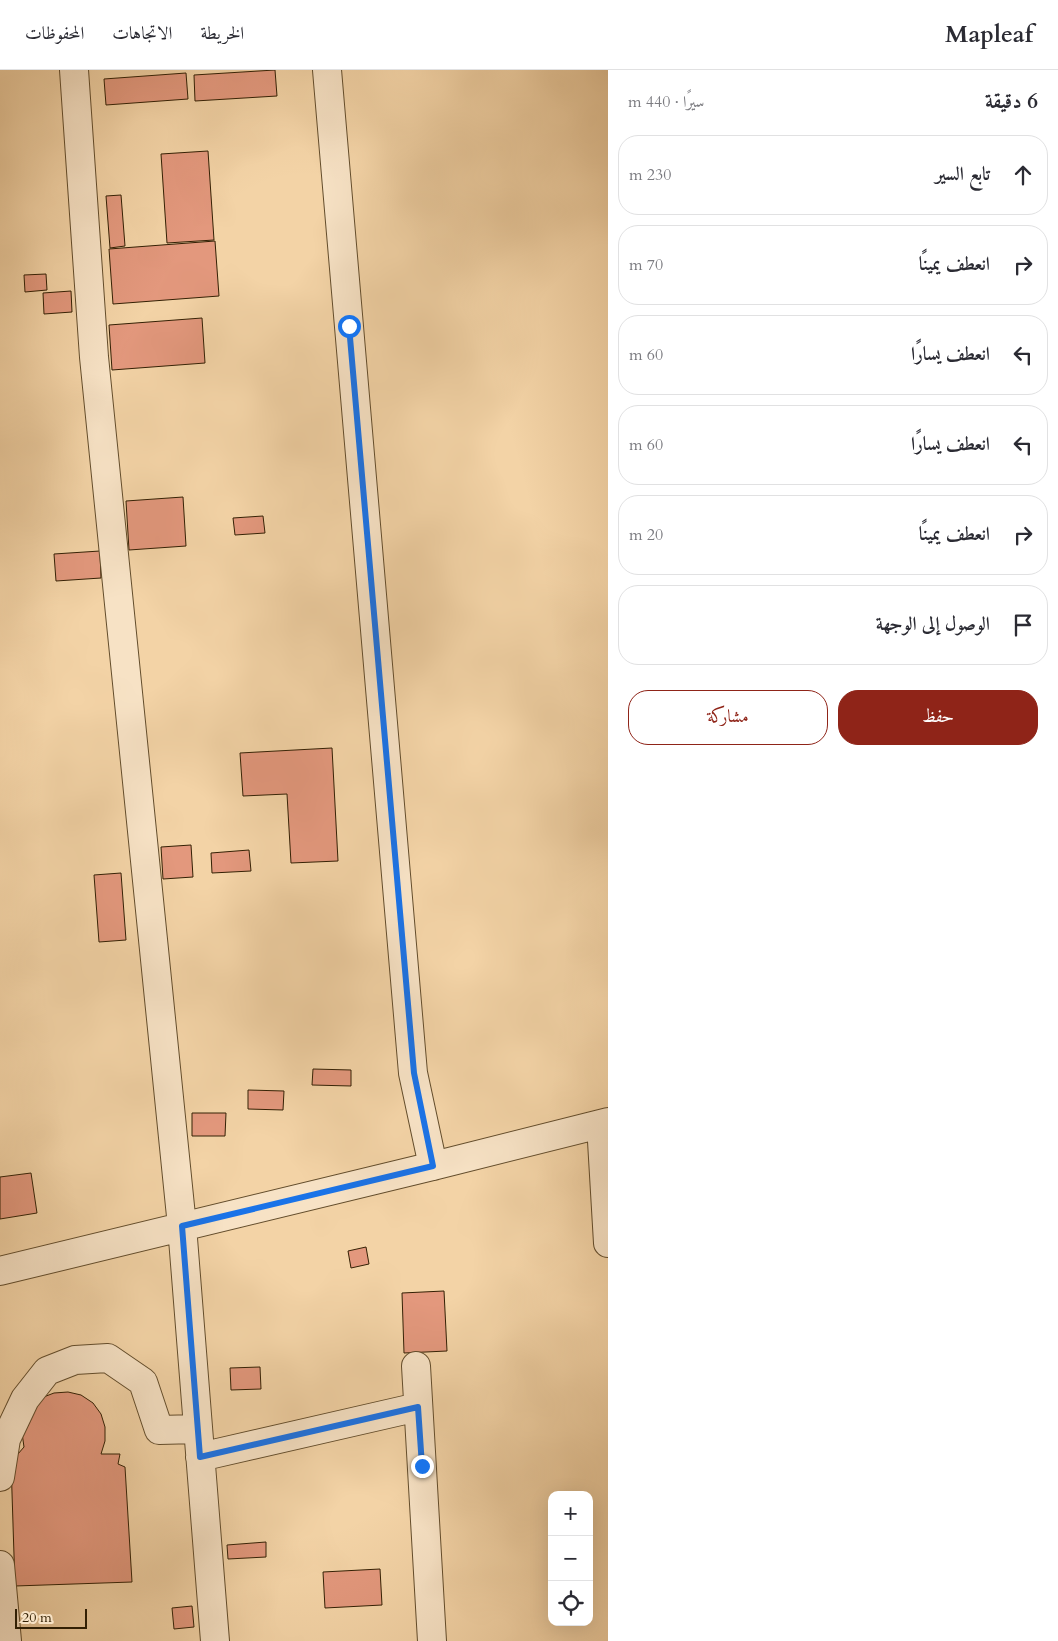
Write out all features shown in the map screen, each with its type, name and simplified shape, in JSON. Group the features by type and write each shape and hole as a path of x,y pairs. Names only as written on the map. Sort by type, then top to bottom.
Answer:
{"street":[{"path":"74,70 94,358 182,1226 215,1641"},
{"path":"327,70 414,1073 433,1166"},
{"path":"0,1271 604,1123 608,1243"},
{"path":"0,1477 6,1439 25,1398 47,1372 75,1360 108,1358 142,1382 160,1430 198,1429"},
{"path":"416,1366 432,1641"},
{"path":"200,1457 418,1407"},
{"path":"0,1565 7,1641"}],"building":[{"path":"275,70 277,96 195,101 194,75"},
{"path":"186,73 188,99 106,105 104,79"},
{"path":"208,151 214,240 167,243 161,154"},
{"path":"121,195 125,246 110,248 106,196"},
{"path":"215,241 219,296 113,304 109,249"},
{"path":"46,274 47,290 25,292 24,275"},
{"path":"71,291 72,312 44,314 43,293"},
{"path":"202,318 205,363 112,370 109,325"},
{"path":"183,497 186,546 129,550 126,501"},
{"path":"263,516 265,533 235,535 233,518"},
{"path":"100,551 101,578 56,581 54,554"},
{"path":"332,748 338,861 291,863 287,794 243,796 240,753"},
{"path":"191,845 193,877 163,879 161,847"},
{"path":"249,850 251,871 212,873 211,853"},
{"path":"121,873 126,940 99,942 94,875"},
{"path":"313,1069 351,1070 351,1086 312,1085"},
{"path":"248,1090 284,1091 283,1110 248,1109"},
{"path":"192,1113 226,1113 225,1136 192,1136"},
{"path":"31,1173 37,1213 0,1219 0,1177"},
{"path":"366,1247 369,1264 351,1268 348,1251"},
{"path":"444,1291 447,1351 404,1353 402,1293"},
{"path":"260,1367 261,1389 231,1390 230,1368"},
{"path":"68,1392 81,1395 93,1403 101,1414 105,1427 105,1441 101,1454 120,1454 118,1464 125,1467 132,1582 15,1586 11,1462 24,1447 22,1433 31,1407 41,1398 54,1393"},
{"path":"266,1542 266,1557 228,1559 227,1545"},
{"path":"380,1569 382,1605 325,1608 323,1572"},
{"path":"192,1606 194,1627 174,1629 172,1608"}],"route":[{"path":"349,326 414,1073 433,1166 182,1226 200,1457 418,1407 422,1466"}]}
